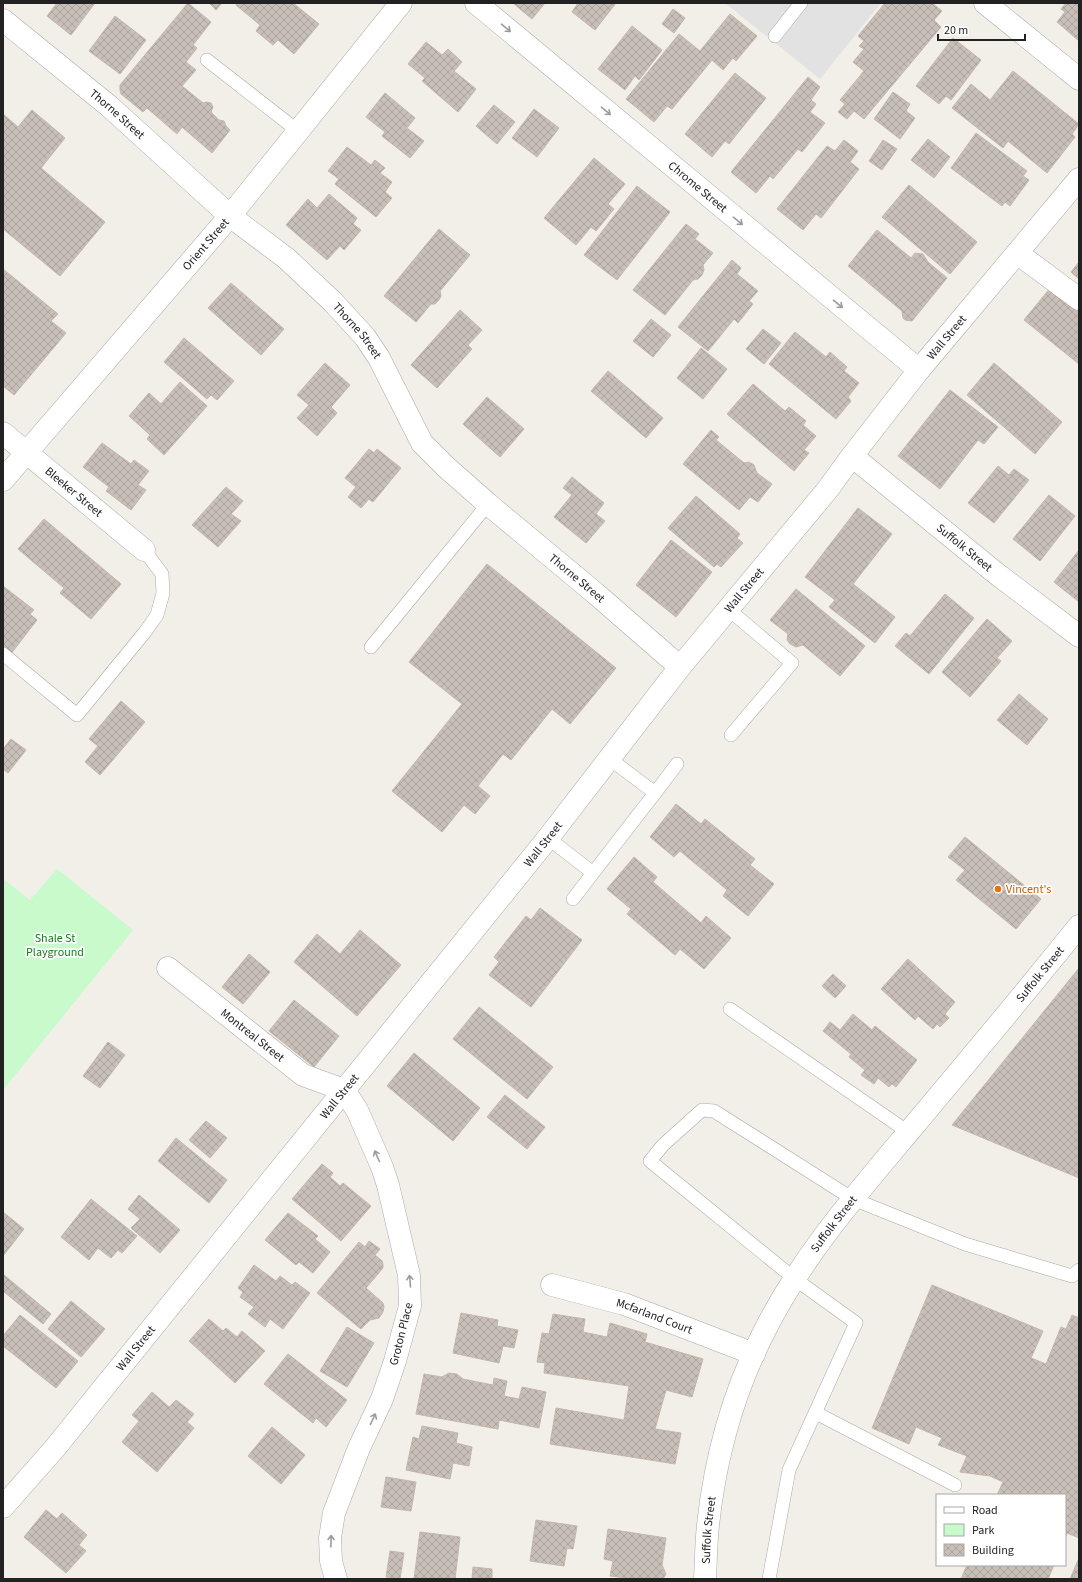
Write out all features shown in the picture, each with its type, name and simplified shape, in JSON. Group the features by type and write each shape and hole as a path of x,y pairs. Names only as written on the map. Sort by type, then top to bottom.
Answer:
{"street":[{"name":"Orient Street","path":"3,480 230,216 401,3"},
{"name":"Chrome Street","path":"476,3 919,370"},
{"path":"985,3 1079,79"},
{"name":"Thorne Street","path":"3,20 109,106 230,216 286,258 334,302 365,337 379,358 422,443 446,467 488,504 680,666"},
{"name":"Wall Street","path":"3,1507 55,1448 548,838 680,666 828,489 919,370 1079,179"},
{"path":"1017,253 1079,299"},
{"name":"Bleeker Street","path":"3,433 144,550"},
{"name":"Suffolk Street","path":"852,456 997,574 1079,636"},
{"name":"Suffolk Street","path":"705,1579 708,1526 720,1454 733,1407 766,1328 812,1253 854,1199 1079,926"},
{"name":"Montreal Street","path":"168,968 303,1075 344,1090"},
{"name":"Groton Place","path":"336,1579 331,1562 330,1538 334,1513 359,1448 382,1399 395,1361 410,1306 409,1275 401,1235 382,1167 357,1110 344,1090"},
{"name":"Mcfarland Court","path":"552,1285 624,1304 754,1354"}],"lane":[{"path":"775,36 801,3"},
{"path":"207,60 298,131"},
{"path":"371,647 488,504"},
{"path":"3,654 77,715 145,632 157,614 163,593 162,574 144,550"},
{"path":"728,610 792,663 731,735"},
{"path":"610,759 655,793"},
{"path":"573,899 677,764"},
{"path":"548,838 593,873"},
{"path":"730,1009 908,1132"},
{"path":"769,1579 789,1470 856,1323 795,1279 650,1161 663,1145 702,1110 714,1111 854,1199 964,1244 1072,1276 1079,1270"},
{"path":"816,1412 955,1485"}],"green space":[{"name":"Shale St Playground","path":"57,869 133,930 3,1090 3,879 30,900"}],"shaded area":[{"path":"725,3 881,3 820,79"}],"building":[{"path":"57,3 95,3 71,35 47,16"},
{"path":"188,3 211,22 193,45 197,48 186,62 196,70 182,86 203,103 211,103 213,107 211,112 219,120 224,121 230,130 212,153 182,127 177,134 147,108 143,112 121,94 120,90 120,85"},
{"path":"209,3 222,3 216,10"},
{"path":"237,3 293,3 319,24 294,54 278,40 273,45 256,31 260,25 236,5"},
{"path":"513,3 545,3 532,19"},
{"path":"578,3 616,3 595,30 572,12"},
{"path":"885,3 932,3 942,11 934,20 941,27 864,119 854,111 847,119 838,112 845,104 840,100 864,71 853,62 864,49 859,46 864,41 858,36"},
{"path":"1066,3 1079,3 1079,41 1057,22 1065,12 1061,9"},
{"path":"673,9 685,18 674,33 662,24"},
{"path":"730,14 757,36 736,61 733,58 723,70 712,60 672,109 667,106 654,122 626,99 679,34 700,51"},
{"path":"115,16 146,40 120,74 89,51"},
{"path":"632,26 662,50 639,80 635,76 625,90 598,69"},
{"path":"953,38 981,60 951,100 946,96 939,104 916,86"},
{"path":"426,42 442,55 448,49 462,62 454,71 476,89 458,112 422,81 425,78 408,64"},
{"path":"1013,71 1079,124 1072,134 1075,137 1047,173 1008,141 1003,148 952,108 971,84 990,100"},
{"path":"735,73 766,98 729,144 725,141 712,157 685,134"},
{"path":"808,77 820,87 811,100 816,104 810,112 825,123 802,152 798,149 773,179 770,176 756,193 731,172"},
{"path":"893,92 910,104 906,111 915,118 900,139 874,119"},
{"path":"385,93 415,118 407,128 424,141 410,158 382,136 385,132 366,117"},
{"path":"494,105 515,122 497,144 476,126"},
{"path":"534,109 559,128 537,157 512,138"},
{"path":"32,110 65,138 41,168 105,222 60,276 3,229 3,114 18,127"},
{"path":"976,133 1027,171 1023,176 1029,180 1010,206 1005,202 1002,206 951,168"},
{"path":"928,139 950,157 934,178 911,160"},
{"path":"844,140 858,151 850,162 859,169 821,218 816,214 803,230 777,209 827,146 835,151"},
{"path":"883,140 897,149 882,170 869,161"},
{"path":"347,147 371,165 375,160 385,168 380,173 392,182 385,192 392,198 376,217 335,184 339,179 328,171"},
{"path":"594,158 625,184 608,204 614,209 596,231 591,227 576,245 544,218"},
{"path":"909,185 977,242 950,274 882,217"},
{"path":"637,186 670,212 617,280 584,255"},
{"path":"329,194 357,218 353,224 361,230 344,250 340,246 327,260 286,225 308,199 317,208"},
{"path":"686,224 699,234 695,239 713,253 703,265 704,270 702,275 698,279 693,280 665,315 633,290"},
{"path":"439,229 470,255 440,291 441,296 439,300 435,304 431,304 416,322 384,296"},
{"path":"877,230 911,258 915,253 923,254 928,262 947,278 912,321 905,320 903,318 902,311 848,266"},
{"path":"732,260 741,268 737,274 758,291 749,301 753,304 738,323 734,319 708,351 678,327"},
{"path":"1079,262 1079,279 1071,272"},
{"path":"3,269 58,314 51,321 66,333 14,395 3,386"},
{"path":"231,283 284,329 261,355 208,308"},
{"path":"1051,287 1079,309 1079,364 1024,320"},
{"path":"460,310 482,330 468,345 472,349 437,388 411,365"},
{"path":"651,319 671,335 653,357 633,341"},
{"path":"763,329 781,343 764,364 746,349"},
{"path":"795,332 826,357 830,352 847,367 844,371 859,383 848,397 851,401 836,419 769,364"},
{"path":"184,338 234,381 217,400 211,395 207,399 164,362"},
{"path":"701,348 727,369 703,399 677,378"},
{"path":"325,363 350,385 331,407 337,413 317,436 297,418 309,405 297,395"},
{"path":"994,363 1062,422 1035,454 967,395"},
{"path":"608,371 663,418 646,438 591,391"},
{"path":"180,382 207,406 164,455 147,439 150,435 129,416 149,393 161,404"},
{"path":"753,384 785,411 789,407 806,421 803,425 816,436 804,450 809,453 794,471 727,414"},
{"path":"950,390 998,427 984,444 978,440 940,489 898,456"},
{"path":"487,397 524,429 500,457 463,424"},
{"path":"711,430 719,437 716,440 744,463 749,462 754,465 757,473 772,484 758,502 750,497 739,510 683,464"},
{"path":"102,443 131,464 134,460 149,471 138,485 146,490 131,510 106,491 109,487 83,467"},
{"path":"369,449 374,453 377,449 401,468 373,502 369,499 361,508 348,497 356,487 345,478"},
{"path":"998,466 1009,475 1014,469 1029,480 994,523 968,503"},
{"path":"572,477 604,503 596,514 605,521 586,543 554,517 572,495 563,488"},
{"path":"226,487 243,501 231,514 241,521 218,547 192,525"},
{"path":"1049,495 1075,516 1040,561 1013,539"},
{"path":"696,496 740,534 737,538 743,543 721,567 717,564 714,567 668,528"},
{"path":"858,508 892,534 853,584 895,617 875,643 829,607 835,600 805,577"},
{"path":"44,519 121,584 91,619 60,593 64,588 18,549"},
{"path":"671,540 712,572 676,617 636,585"},
{"path":"1079,550 1079,602 1054,582"},
{"path":"487,564 616,668 570,724 552,709 511,760 503,754 478,786 490,796 475,814 464,805 442,832 392,791 462,704 409,662"},
{"path":"3,586 34,610 30,614 37,620 10,655 3,649"},
{"path":"796,589 865,646 840,676 803,645 796,647 790,644 787,640 788,634 770,620"},
{"path":"945,594 974,618 929,674 895,646 906,633 910,636"},
{"path":"987,619 1012,641 997,658 1001,661 970,697 942,672"},
{"path":"1019,694 1048,719 1027,745 997,720"},
{"path":"121,701 145,722 100,775 85,762 98,746 89,739"},
{"path":"11,739 26,750 8,773 3,769 3,749"},
{"path":"676,804 701,824 705,819 755,859 750,865 774,884 748,916 723,896 727,890 680,851 674,857 650,837"},
{"name":"Vincent's","path":"965,837 1041,899 1016,929 956,880 965,870 948,857"},
{"path":"634,857 657,877 653,882 701,923 706,916 731,938 704,969 680,949 675,955 627,914 631,909 607,889"},
{"path":"540,908 582,940 531,1007 489,975 499,962 494,957 526,916 531,920"},
{"path":"360,930 401,965 357,1016 294,962 317,934 340,954"},
{"path":"249,954 270,972 243,1004 222,987"},
{"path":"908,959 955,1002 945,1014 949,1018 940,1027 937,1024 933,1029 918,1016 915,1020 881,989"},
{"path":"1079,968 1079,1178 952,1125"},
{"path":"833,974 846,986 835,998 822,986"},
{"path":"294,1000 339,1036 314,1067 269,1031"},
{"path":"479,1007 553,1067 527,1099 453,1039"},
{"path":"853,1014 872,1030 875,1026 917,1060 896,1087 892,1084 889,1087 878,1078 874,1084 861,1075 865,1070 849,1057 851,1054 823,1031 830,1022 840,1030"},
{"path":"108,1042 125,1055 100,1088 83,1076"},
{"path":"414,1053 480,1108 453,1141 387,1086"},
{"path":"505,1095 545,1127 527,1149 487,1117"},
{"path":"206,1121 227,1138 210,1158 189,1140"},
{"path":"176,1138 227,1180 209,1203 158,1161"},
{"path":"322,1164 333,1173 330,1177 340,1186 343,1183 371,1206 341,1241 292,1199"},
{"path":"139,1195 180,1230 160,1253 131,1228 140,1219 128,1209"},
{"path":"91,1199 137,1236 122,1253 118,1250 111,1258 98,1248 89,1260 61,1237"},
{"path":"3,1212 24,1229 3,1256"},
{"path":"288,1213 318,1236 315,1239 330,1252 313,1273 299,1262 296,1265 265,1240"},
{"path":"369,1241 380,1249 375,1255 382,1261 383,1268 366,1288 383,1303 384,1307 379,1318 370,1320 361,1329 317,1293 359,1242 365,1247"},
{"path":"254,1265 276,1281 280,1276 292,1285 295,1282 310,1293 283,1329 270,1319 265,1327 248,1314 254,1307 240,1297 243,1292 238,1288"},
{"path":"4,1275 51,1314 43,1324 3,1291"},
{"path":"932,1285 1043,1331 1031,1358 1046,1364 1061,1327 1066,1329 1072,1315 1079,1318 1079,1538 1067,1533 1066,1536 1066,1494 997,1494 1003,1482 990,1476 960,1472 967,1456 938,1445 942,1438 916,1427 909,1444 872,1428"},
{"path":"71,1301 105,1329 81,1357 48,1329"},
{"path":"461,1313 498,1320 497,1326 518,1330 514,1348 503,1346 499,1363 453,1353"},
{"path":"553,1314 585,1319 583,1332 607,1337 610,1323 647,1334 645,1342 703,1359 692,1397 666,1390 655,1429 681,1433 675,1464 550,1444 556,1408 624,1420 629,1386 544,1373 545,1363 537,1362 542,1333 549,1334"},
{"path":"20,1315 78,1361 56,1388 3,1346 3,1336"},
{"path":"209,1319 223,1331 226,1328 237,1337 242,1331 265,1351 235,1383 189,1341"},
{"path":"347,1327 374,1343 347,1387 320,1371"},
{"path":"288,1354 347,1400 326,1427 316,1418 313,1423 264,1384"},
{"path":"449,1373 457,1374 463,1379 493,1385 494,1378 507,1381 504,1396 519,1399 522,1387 546,1392 539,1428 499,1420 498,1429 416,1414 424,1374 442,1377"},
{"path":"152,1392 169,1407 176,1400 194,1414 187,1422 194,1428 157,1472 122,1442 139,1421 132,1415"},
{"path":"422,1426 458,1433 456,1443 472,1447 469,1466 453,1463 450,1479 406,1470 413,1437 419,1439"},
{"path":"272,1427 305,1455 281,1484 248,1456"},
{"path":"386,1477 416,1482 411,1511 381,1507"},
{"path":"46,1510 57,1519 62,1513 87,1535 79,1545 86,1551 66,1573 24,1537"},
{"path":"536,1520 577,1526 573,1549 567,1548 564,1566 530,1561"},
{"path":"608,1529 666,1538 662,1565 666,1574 663,1579 634,1579 610,1576 613,1561 604,1559"},
{"path":"420,1532 460,1537 455,1579 414,1579"},
{"path":"390,1551 404,1553 400,1579 386,1577"},
{"path":"1079,1558 1079,1579 1070,1579"},
{"path":"967,1566 1054,1566 1048,1579 961,1579"},
{"path":"473,1567 492,1569 492,1579 472,1579"}],"place":[{"name":"Vincent's","path":"998,889"}]}
